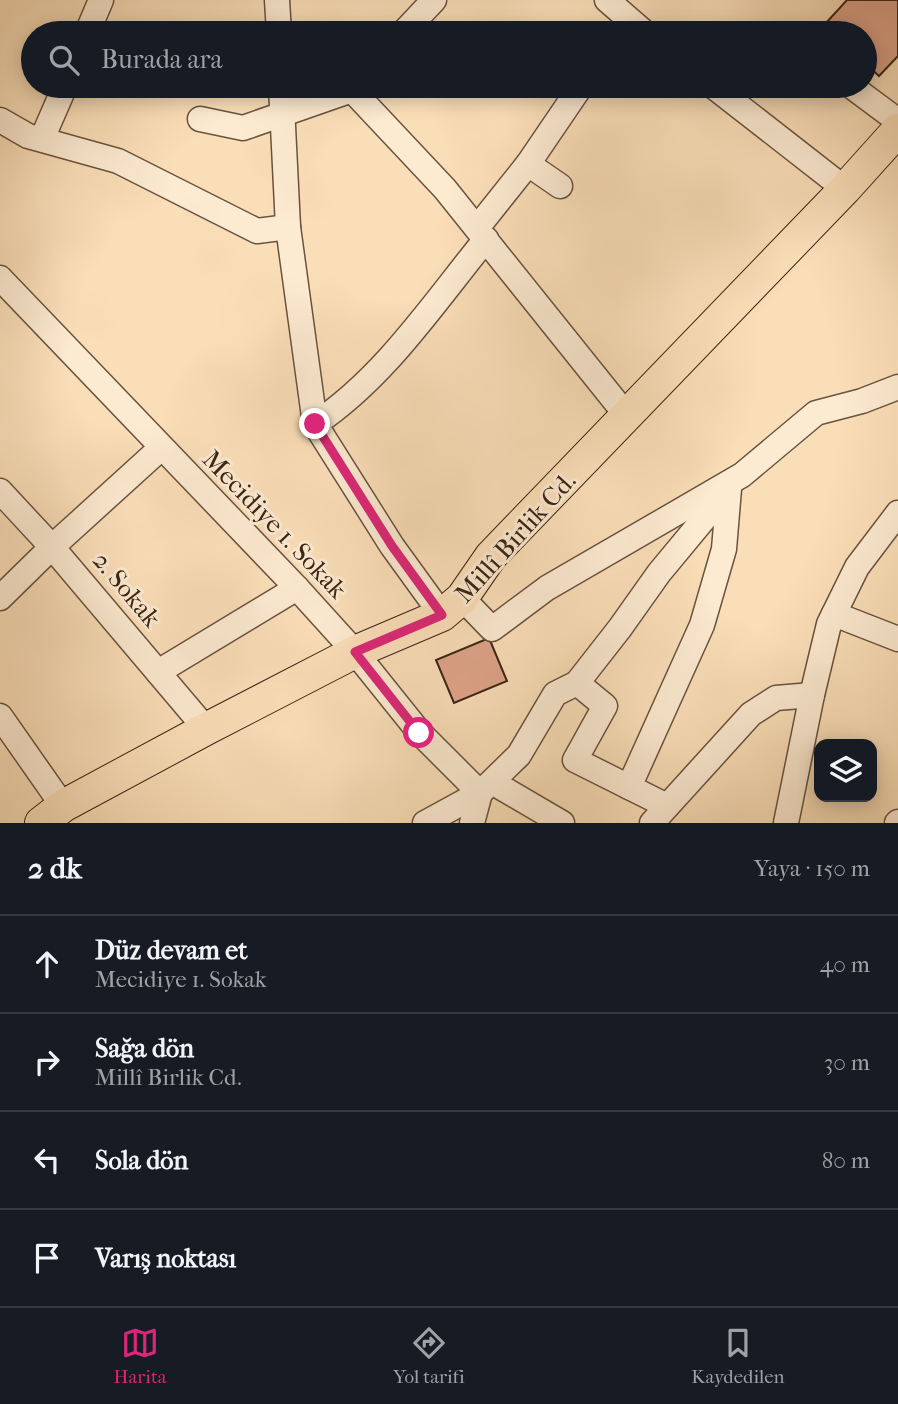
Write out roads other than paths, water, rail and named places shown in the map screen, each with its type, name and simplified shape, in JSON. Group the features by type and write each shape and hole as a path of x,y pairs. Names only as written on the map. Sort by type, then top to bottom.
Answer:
{"main road":[{"name":"Millî Birlik Cd.","path":"52,814 206,729 355,652 452,606 491,556 845,189 898,130"}],"street":[{"path":"92,21 101,0"},
{"path":"277,0 278,21"},
{"path":"414,21 434,0"},
{"path":"607,0 624,21"},
{"path":"42,139 60,98"},
{"path":"281,98 288,227 315,424 392,546 452,606 492,629 547,588 736,482"},
{"path":"200,119 243,128 327,98"},
{"path":"362,98 445,189 627,416"},
{"path":"315,424 344,404 377,374 482,234 573,98"},
{"path":"728,98 845,189"},
{"path":"867,98 898,121"},
{"path":"0,120 29,135 118,161 257,230 288,227"},
{"path":"528,164 560,186"},
{"name":"Mecidiye 1. Sokak","path":"0,278 297,588 355,652 419,733 486,788 562,823"},
{"path":"425,823 486,788 519,755 555,695 577,683 659,573 736,482 816,414 898,387"},
{"path":"0,598 161,448"},
{"path":"629,787 702,625 724,549 736,482"},
{"name":"2. Sokak","path":"0,491 52,547 206,729"},
{"path":"789,823 811,695 829,624 857,567 898,513"},
{"path":"158,672 297,588"},
{"path":"834,614 898,639"},
{"path":"577,683 605,706 575,760 629,787 660,815 751,714 776,698 811,695"},
{"path":"0,716 52,814"},
{"path":"472,823 486,788"}]}
